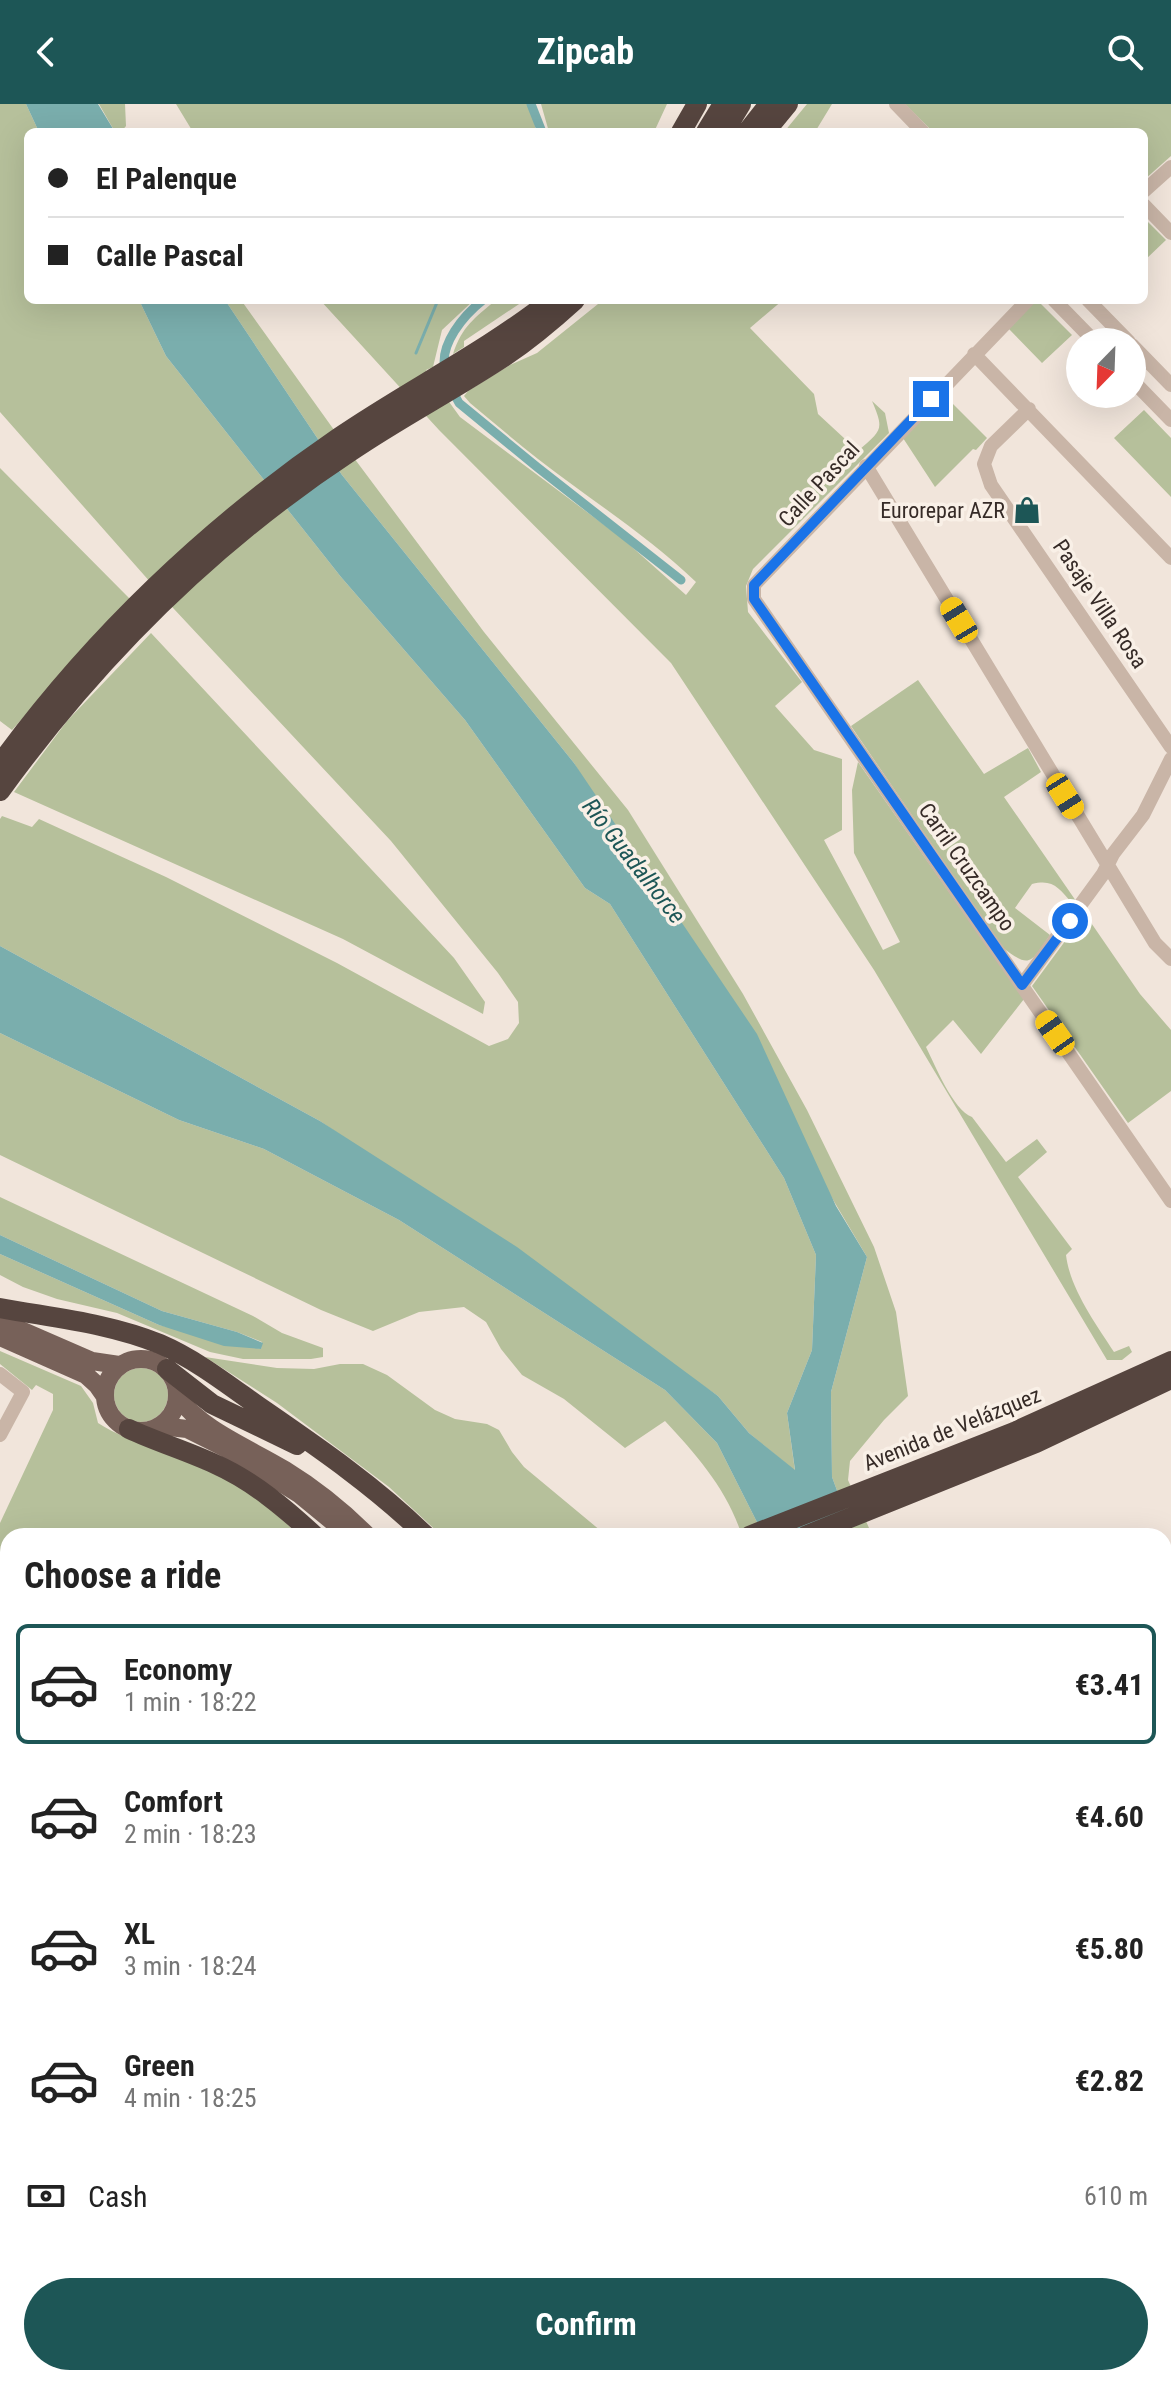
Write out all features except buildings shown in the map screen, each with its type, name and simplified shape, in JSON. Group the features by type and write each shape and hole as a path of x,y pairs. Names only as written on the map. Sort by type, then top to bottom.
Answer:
{"highway":[{"path":"676,128 685,104"},
{"path":"683,128 697,104"},
{"path":"708,128 723,104"},
{"path":"726,128 741,104"},
{"path":"750,128 769,104"},
{"path":"768,128 788,104"},
{"path":"0,764 90,653 154,588 249,503 341,435 500,349 547,304"},
{"path":"0,791 60,712 102,664 155,610 227,545 351,451 569,304"},
{"path":"0,1308 92,1323 162,1345 304,1437 417,1528"},
{"path":"1087,1400 1101,1386 1171,1352"},
{"name":"Avenida de Velázquez","path":"822,1528 968,1461 1171,1361"},
{"path":"167,1369 212,1404 316,1455 379,1495"},
{"name":"Avenida de Velázquez","path":"772,1528 1096,1416 1171,1379"},
{"path":"129,1429 192,1453 239,1477 278,1503 306,1528"}],"main road":[{"path":"0,1321 92,1361 119,1365 143,1358 156,1361 167,1369 177,1386 178,1397 172,1414 161,1426"},
{"path":"0,1337 86,1375 104,1395 112,1417 129,1429 138,1432 161,1426 187,1429 225,1448 299,1494 340,1528"},
{"path":"104,1395 106,1384 119,1365"},
{"path":"178,1397 191,1414 288,1472 323,1496 359,1528"}],"street":[{"path":"896,104 919,128"},
{"path":"1148,187 1171,167"},
{"path":"1148,209 1171,233"},
{"name":"Calle Pascal","path":"754,599 754,585 1024,304"},
{"path":"1058,304 1081,328"},
{"path":"1092,304 1115,328"},
{"path":"974,354 1171,558"},
{"path":"1146,360 1171,385"},
{"path":"1146,394 1171,420"},
{"name":"Pasaje Villa Rosa","path":"1029,409 991,446 984,464 991,485 1171,747"},
{"path":"866,466 1155,943 1171,959"},
{"name":"Carril Cruzcampo","path":"754,599 1171,1201"},
{"path":"1022,985 1087,898 1113,854 1143,815 1171,759"},
{"path":"0,1374 23,1392 0,1435"}],"green space":[{"path":"0,104 26,104 37,128 24,128 24,304 141,304 166,356 341,577 465,720 585,888 610,904 784,1178 816,1255 812,1350 787,1413 795,1471 749,1433 718,1396 320,1121 0,946 0,819 2,816 32,827 39,819 166,877 337,963 489,1046 508,1039 519,1023 518,1002 498,973 391,841 174,609 0,412"},
{"path":"99,104 125,104 126,126 113,128"},
{"path":"176,104 527,104 535,128 191,128"},
{"path":"541,104 667,104 656,128 548,128"},
{"path":"807,104 832,104 817,128 787,128"},
{"path":"905,104 1171,104 1171,156 1148,176 1148,128 929,128"},
{"path":"1148,222 1166,240 1148,257"},
{"path":"228,304 244,304 484,632 628,810 743,994 807,1110 874,1247 896,1312 908,1396 850,1461 848,1480 869,1528 851,1528 832,1477 831,1392 867,1257 574,763 342,475"},
{"path":"324,304 470,304 442,330 433,367 426,370 460,417 623,539 686,595 696,582 659,549 538,459 470,403 464,396 468,391 510,365 537,353 598,304 778,304 750,328 814,394 818,414 858,451 878,429 879,419 872,401 885,413 889,433 753,569 746,586 748,612 802,682 775,706 814,750 842,759 842,830 824,840 883,950 900,942 854,853 852,790 858,762 1024,999 981,1054 953,1020 926,1047 951,1097 972,1117 1006,1162 1037,1139 1047,1152 1018,1177 1072,1249 1066,1255 1073,1281 1114,1352 1129,1346 1132,1352 1122,1360 1107,1360 874,970 671,663 439,430"},
{"path":"492,304 519,304 464,341 464,347 453,354 465,329"},
{"path":"1032,304 1041,304 1066,329 1066,341 1042,363 1009,329"},
{"path":"945,396 987,438 935,487 903,438"},
{"path":"1144,410 1171,438 1171,497 1114,438"},
{"path":"0,468 130,599 12,730 0,721"},
{"path":"151,633 454,958 485,1002 483,1014 343,939 14,792 67,721"},
{"path":"918,680 984,774 1028,748 1041,772 1004,797 1076,901 1072,903 1051,884 1032,884 1015,908 1050,935 1030,960 1019,959 1002,947 851,726"},
{"path":"1085,914 1140,994 1171,1030 1171,1091 1128,1123 1032,986"},
{"path":"0,1033 179,1120 264,1149 399,1220 665,1390 717,1443 760,1528 739,1528 729,1504 700,1460 665,1421 625,1448 564,1399 522,1375 501,1349 486,1322 464,1307 419,1312 373,1331 321,1310 0,1155"},
{"path":"0,1197 253,1316 282,1333 323,1348 323,1357 243,1359 210,1352 117,1313 57,1299 23,1287 0,1275 0,1254 159,1325 261,1349 262,1342 162,1311 0,1235"},
{"path":"0,1351 81,1386 93,1403 98,1423 223,1476 291,1528 0,1528 53,1410 53,1394 36,1385 32,1390 0,1364"},
{"path":"205,1357 277,1368 314,1369 363,1364 387,1375 435,1410 455,1419 487,1424 499,1430 524,1467 597,1528 433,1528 389,1487 277,1403"},
{"path":"141,1368 160,1376 168,1395 160,1414 141,1422 122,1414 114,1395 122,1376"}],"water":[{"path":"26,104 98,104 113,128 37,128"},
{"name":"Río Guadalhorce","path":"141,304 228,304 342,475 574,763 757,1034 836,1206 867,1257 831,1392 832,1477 851,1528 760,1528 717,1443 665,1390 399,1220 264,1149 179,1120 0,1033 0,946 320,1121 517,1247 718,1396 749,1433 795,1470 787,1413 812,1350 816,1255 784,1178 610,904 585,888 465,720 341,577 166,356"},
{"path":"0,1235 162,1311 237,1332 263,1343 261,1349 224,1346 159,1325 0,1254"}],"waterway":[{"path":"531,104 540,128"},
{"path":"416,353 436,304"},
{"path":"445,370 449,340 479,304"},
{"path":"451,388 459,403 681,580"}],"place":[{"name":"Eurorepar AZR","path":"1027,510"}],"route":[{"path":"931,399 754,585 754,599 1022,985 1070,921"}]}
